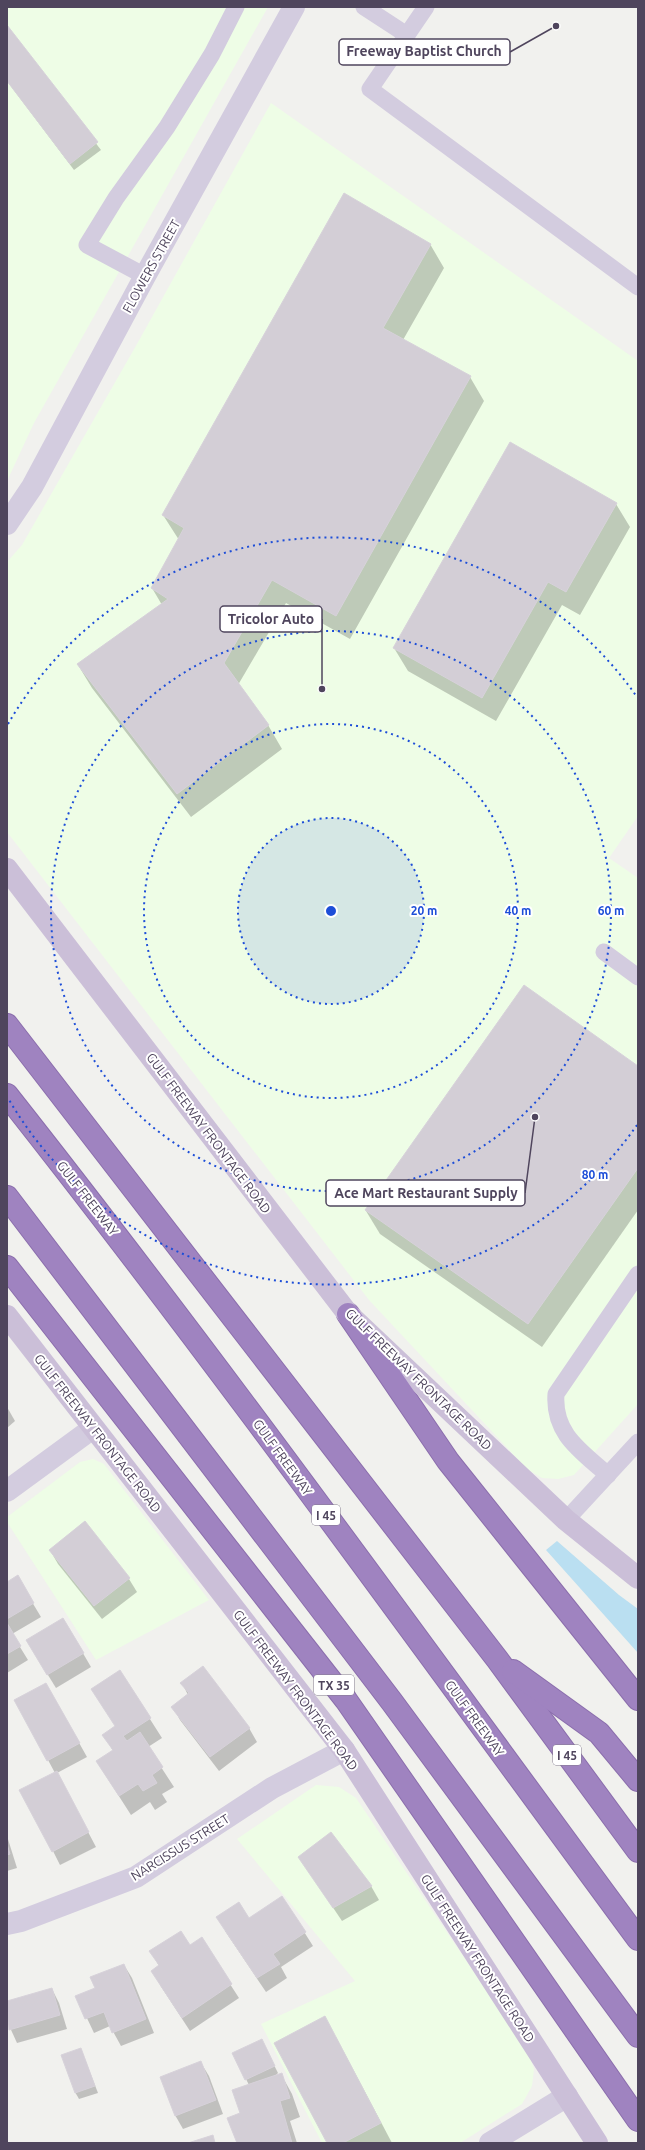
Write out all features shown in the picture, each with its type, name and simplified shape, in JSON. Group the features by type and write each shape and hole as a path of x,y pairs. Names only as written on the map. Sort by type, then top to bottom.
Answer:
{"highway":[{"name":"I 45","path":"7,1025 497,1659 638,1851"},
{"name":"GULF FREEWAY","path":"7,1095 86,1195 257,1422 638,1940"},
{"path":"7,1197 392,1702 638,2036"},
{"name":"TX 35","path":"7,1267 346,1700 638,2120"},
{"path":"348,1314 448,1461 634,1695"},
{"path":"497,1659 599,1733 638,1780"}],"main road":[{"name":"GULF FREEWAY FRONTAGE ROAD","path":"7,869 348,1314 566,1520 638,1578"},
{"name":"GULF FREEWAY FRONTAGE ROAD","path":"7,1316 344,1750 597,2143"}],"street":[{"name":"FLOWERS STREET","path":"7,524 32,487 145,276 294,7"},
{"path":"7,1492 93,1428"},
{"name":"NARCISSUS STREET","path":"7,1924 136,1877 272,1788 344,1750"},
{"path":"490,2143 567,2096"}],"lane":[{"path":"145,276 87,245 116,198 167,127 212,54 236,7"},
{"path":"364,7 407,35"},
{"path":"426,7 370,89 638,287"},
{"path":"604,952 638,977"},
{"path":"608,1475 567,1437 555,1409 556,1394 638,1274"},
{"path":"566,1520 608,1475 636,1450"}],"shaded area":[{"path":"7,7 268,7 34,423 7,481"},
{"path":"271,103 638,361 638,816 609,858 638,878 638,1404 574,1475 558,1479 542,1478 527,1469 369,1300 7,832 7,562 22,545 137,344"},
{"path":"93,1459 104,1464 209,1600 96,1660 7,1522 7,1517 80,1462"},
{"path":"557,1541 619,1595 638,1609 638,1653 546,1550"},
{"path":"316,1785 339,1787 356,1798 528,2052 534,2069 532,2086 522,2104 460,2143 322,2143 261,2024 355,1981 237,1839"}],"building":[{"path":"7,25 98,142 70,164 7,81"},
{"path":"344,193 431,244 383,328 471,376 336,616 272,580 224,663 269,725 177,794 77,664 168,599 151,588 184,528 162,515"},
{"path":"510,442 617,503 566,592 548,582 482,698 393,648"},
{"path":"524,985 638,1066 638,1168 528,1324 365,1210"},
{"path":"85,1521 130,1578 94,1606 49,1550"},
{"path":"18,1575 34,1603 7,1619 7,1582"},
{"path":"63,1618 84,1653 47,1675 26,1640"},
{"path":"7,1623 21,1646 7,1654"},
{"path":"203,1666 250,1728 210,1757 171,1707 189,1693 180,1683"},
{"path":"120,1670 151,1718 123,1736 127,1741 140,1732 163,1767 152,1775 157,1783 143,1791 138,1784 119,1796 96,1761 113,1750 102,1735 115,1726 91,1689"},
{"path":"46,1683 80,1743 47,1761 14,1700"},
{"path":"57,1771 89,1832 52,1852 19,1790"},
{"path":"331,1832 372,1886 333,1908 298,1857"},
{"path":"7,1844 10,1854 7,1855"},
{"path":"282,1896 306,1932 273,1954 280,1964 257,1978 216,1917 239,1902 249,1918"},
{"path":"181,1931 190,1945 202,1937 232,1984 182,2018 151,1971 159,1965 149,1951"},
{"path":"124,1964 146,2019 112,2033 104,2012 85,2019 75,1996 95,1988 90,1977"},
{"path":"52,1988 60,2015 9,2030 7,2001"},
{"path":"325,2016 381,2123 343,2143 327,2143 274,2043"},
{"path":"262,2039 275,2066 245,2080 232,2053"},
{"path":"81,2048 95,2086 75,2093 61,2055"},
{"path":"201,2061 216,2100 175,2116 160,2077"},
{"path":"282,2073 290,2098 280,2101 292,2143 237,2143 227,2118 240,2113 232,2090"},
{"path":"213,2135 215,2143 188,2143"}],"place":[{"name":"Freeway Baptist Church","path":"556,26"},
{"name":"Tricolor Auto","path":"322,689"},
{"name":"Ace Mart Restaurant Supply","path":"535,1117"}]}
